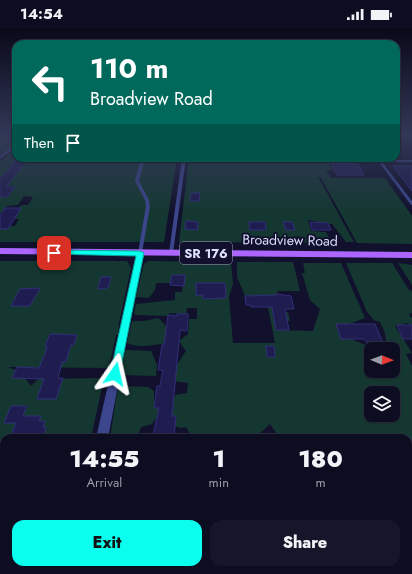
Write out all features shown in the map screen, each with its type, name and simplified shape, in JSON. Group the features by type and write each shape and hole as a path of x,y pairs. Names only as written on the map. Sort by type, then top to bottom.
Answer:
{"main road":[{"name":"Broadview Road","path":"0,251 412,255"}],"street":[{"path":"103,434 140,253"}],"lane":[{"path":"140,253 148,206 147,200 137,181 142,162"},
{"path":"171,253 183,162"},
{"path":"381,162 412,204"}],"green space":[{"path":"0,162 176,162 164,242 0,242 0,229 8,226 15,226 19,219 11,219 21,205 28,205 33,197 24,196 18,205 7,206 0,214 0,197 8,196 6,195 13,186 0,186"},
{"path":"189,162 329,162 332,170 326,170 331,178 385,178 412,216 412,244 357,243 321,178 318,177 354,242 346,242 332,224 308,220 311,231 326,232 332,243 179,242"},
{"path":"0,261 127,261 131,268 119,323 118,335 116,335 109,368 8,367 20,372 31,386 38,379 104,378 92,434 0,434"},
{"path":"148,261 231,262 233,284 229,297 233,343 275,343 268,307 262,295 245,296 237,277 237,262 293,262 300,291 278,291 276,296 270,296 272,309 279,309 280,312 288,312 290,321 275,321 276,330 313,331 320,309 310,300 302,273 305,273 303,263 341,263 365,318 346,325 341,335 364,344 364,378 400,378 400,342 386,342 385,333 380,322 374,320 367,312 346,263 392,263 409,290 412,291 412,313 409,314 410,317 412,317 412,325 407,323 395,326 412,353 406,354 412,366 412,434 277,434 270,424 259,434 190,434 186,427 180,428 175,426 176,416 158,416 152,424 141,427 138,434 111,434 118,386 148,387 154,391 154,408 172,408 175,395 187,393 188,383 173,381 172,372 186,351 179,341 188,334 189,319 197,319 197,308 187,308 186,314 169,313 168,316 136,315 134,313 136,304 175,300 175,292 182,292 184,276 172,275 170,283 156,283 155,290 149,298 136,297 144,264"},
{"path":"398,263 412,265 412,285"},
{"path":"158,318 164,323 167,329 168,343 136,346 127,343 132,321 144,321"},
{"path":"125,350 151,351 157,365 156,376 120,375"}],"building":[{"path":"15,162 26,162 6,187 15,187 7,197 0,197 0,179"},
{"path":"331,163 358,164 364,175 337,175"},
{"path":"393,166 412,166 412,191"},
{"path":"191,193 200,193 199,201 190,201"},
{"path":"5,208 21,208 8,229 0,229 0,216"},
{"path":"186,221 198,222 197,230 185,229"},
{"path":"249,222 265,222 266,230 250,230"},
{"path":"283,222 292,222 295,230 286,230"},
{"path":"310,222 328,223 331,230 312,230"},
{"path":"172,275 185,275 184,286 170,285"},
{"path":"101,277 111,277 108,288 98,289"},
{"path":"196,283 225,283 226,298 203,299 203,295 196,295"},
{"path":"40,288 30,306 11,306 20,289"},
{"path":"276,294 291,296 294,309 285,309 289,330 276,330 272,307 251,307 251,305 246,305 245,296"},
{"path":"177,314 188,314 187,331 180,330 172,416 176,416 174,434 153,434 159,408 154,408 157,386 160,386 163,370 158,370 162,345 164,345 168,315 177,316"},
{"path":"336,324 375,324 383,342 366,342 364,339 341,339"},
{"path":"397,325 412,325 412,339 403,339"},
{"path":"50,334 77,335 74,345 71,345 66,362 62,362 58,378 63,378 56,399 37,399 44,379 12,378 17,367 39,368 46,351 47,346 45,346"},
{"path":"266,346 274,346 275,357 267,357"},
{"path":"11,406 27,406 23,416 41,416 39,421 45,421 43,427 46,427 44,434 12,434 16,423 4,423"}],"route":[{"path":"54,253 140,253 115,374"}]}
